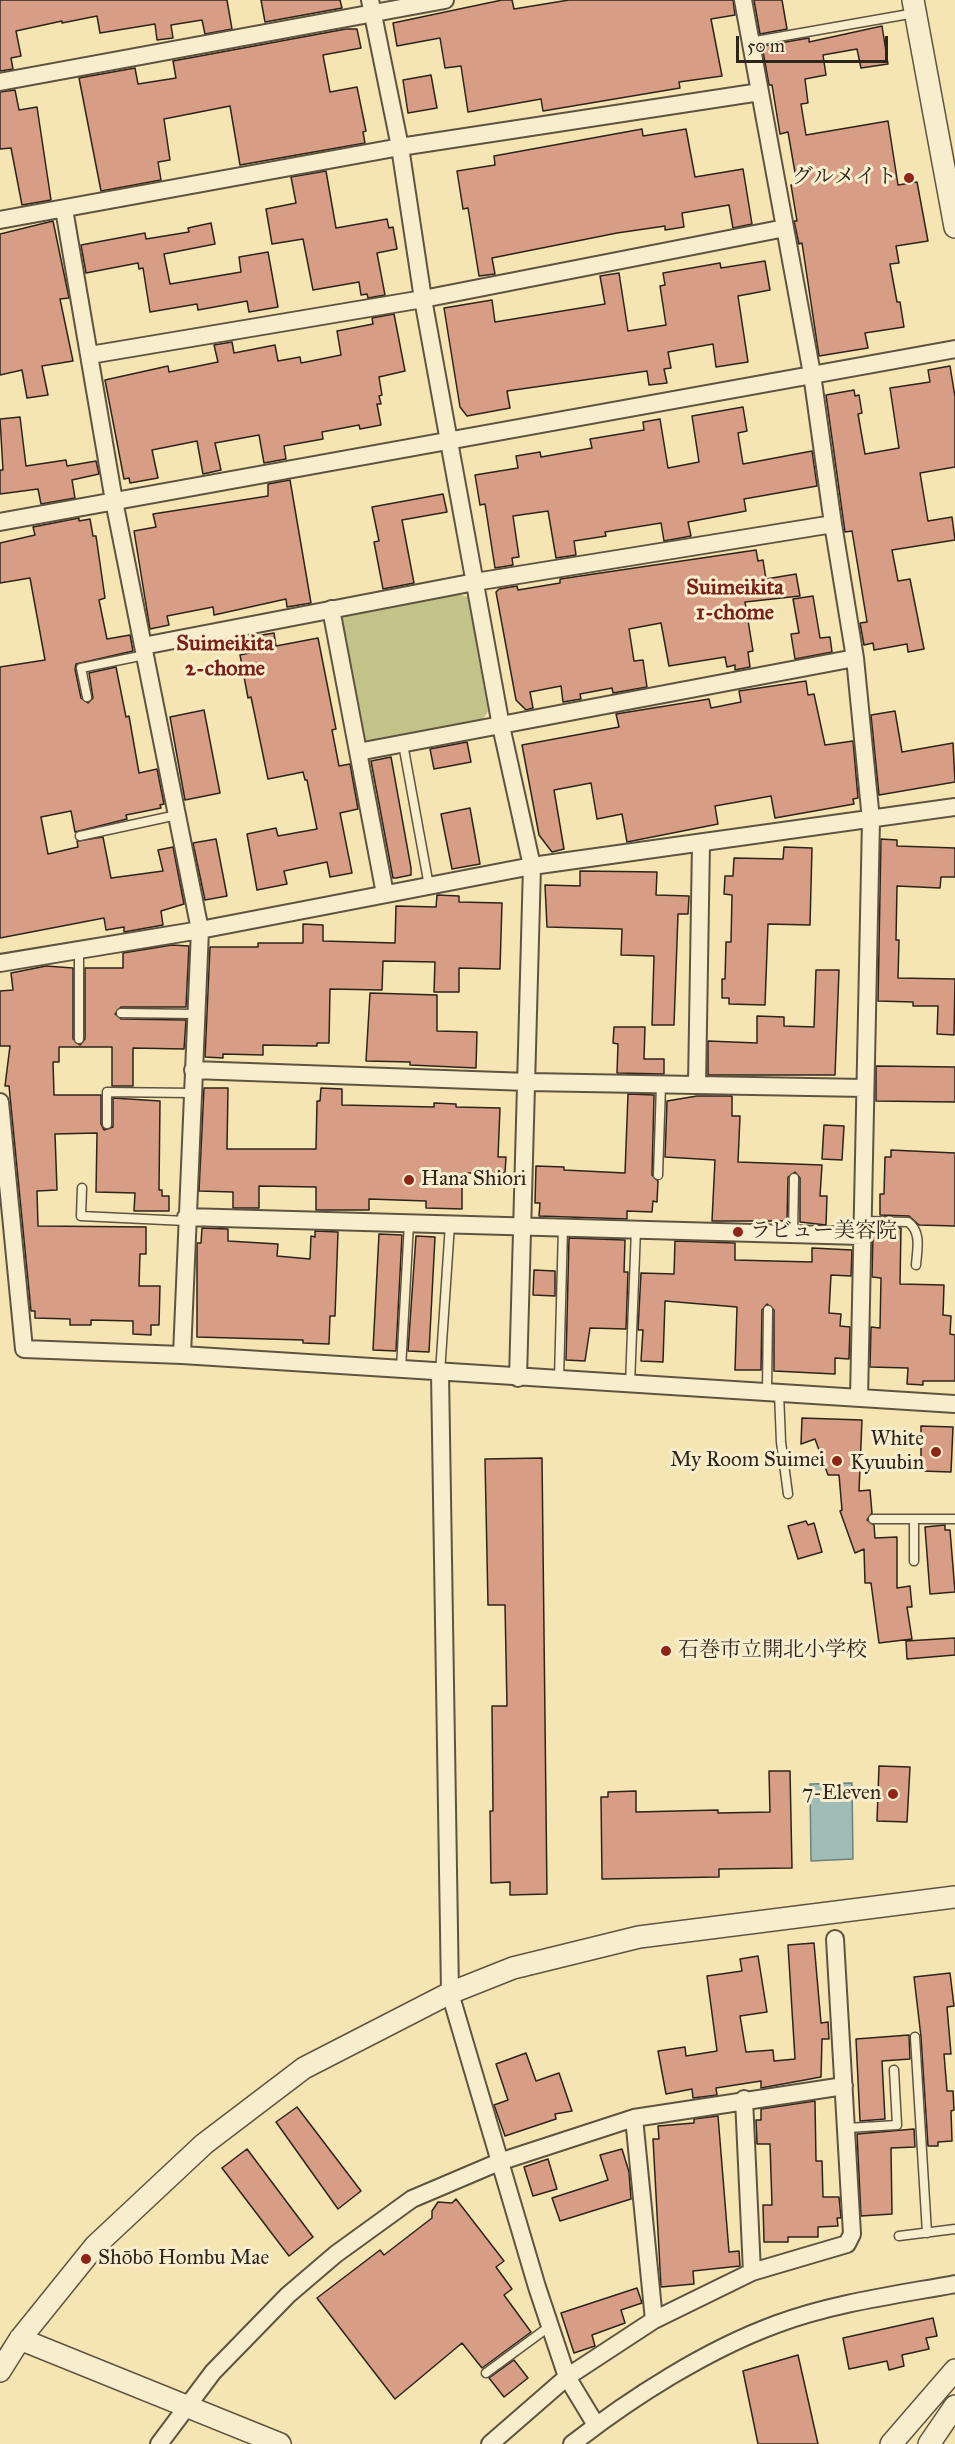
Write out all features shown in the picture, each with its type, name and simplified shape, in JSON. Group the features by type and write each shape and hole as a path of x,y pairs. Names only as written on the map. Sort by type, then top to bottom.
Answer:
{"street":[{"path":"0,82 371,7 445,0"},
{"path":"743,0 812,374 855,658 871,820 859,1398"},
{"path":"915,6 952,196 955,227"},
{"path":"371,7 400,147 423,299 501,726 532,866 528,1082 518,1378"},
{"path":"0,220 400,147 759,92"},
{"path":"64,209 114,501 200,930 182,1356"},
{"path":"90,355 423,299 785,228"},
{"path":"0,522 955,348"},
{"path":"144,650 331,609 475,582 833,524"},
{"path":"331,609 385,894"},
{"path":"358,752 855,658"},
{"path":"0,963 200,930 532,866 955,807"},
{"path":"697,1085 701,843"},
{"path":"193,1070 528,1082 865,1088"},
{"path":"0,1102 24,1348 955,1404"},
{"path":"186,1219 523,1225 793,1234 861,1228"},
{"path":"440,1373 450,1993 499,2162 567,2377 596,2426"},
{"path":"0,2371 20,2339 95,2246 204,2144 304,2068 450,1993 513,1968 639,1936 955,1897"},
{"path":"490,2444 567,2377 654,2320 752,2272 847,2244 850,2240 852,2234 835,1939"},
{"path":"159,2444 213,2372 255,2327 336,2254 412,2199 499,2162 634,2118 844,2085"},
{"path":"744,2099 752,2272"},
{"path":"634,2118 654,2320"},
{"path":"572,2444 596,2426 719,2348 778,2323 848,2304 955,2284"},
{"path":"20,2339 277,2444"},
{"path":"891,2444 955,2370"},
{"path":"929,2444 955,2406"}],"lane":[{"path":"750,42 915,6"},
{"path":"87,697 81,668 144,650"},
{"path":"403,744 429,886"},
{"path":"80,836 177,815"},
{"path":"79,950 79,1039"},
{"path":"121,1013 196,1014"},
{"path":"658,1175 661,1085"},
{"path":"107,1124 107,1092 192,1093"},
{"path":"793,1234 794,1178"},
{"path":"82,1188 81,1216 186,1219"},
{"path":"861,1228 908,1222 917,1233 916,1265"},
{"path":"401,1370 409,1223"},
{"path":"440,1373 450,1224"},
{"path":"559,1380 563,1227"},
{"path":"630,1384 636,1229"},
{"path":"768,1310 773,1393 788,1494"},
{"path":"873,1519 955,1519"},
{"path":"914,1519 914,1561"},
{"path":"915,2037 927,2233"},
{"path":"846,2128 897,2125 894,2070"},
{"path":"899,2236 955,2229"},
{"path":"486,2373 550,2326"}],"green space":[{"path":"452,593 468,597 488,711 482,721 366,743 337,615"}],"water":[{"path":"852,1783 853,1859 811,1861 810,1784"}],"building":[{"path":"0,0 227,0 232,29 205,34 202,20 171,25 173,38 157,40 155,24 100,33 97,16 62,23 62,21 16,31 21,56 11,58 13,69 0,71"},
{"path":"261,0 340,0 342,8 265,22"},
{"path":"502,0 512,0 514,9 569,0 733,0 735,15 711,19 722,76 679,82 680,88 543,111 541,99 468,112 461,66 445,68 440,38 397,46 393,23"},
{"path":"754,0 782,0 787,29 760,34"},
{"path":"882,26 888,64 861,68 857,49 823,55 826,75 805,79 808,103 801,104 806,135 888,121 898,185 917,182 928,241 896,246 899,263 890,264 904,327 865,333 868,348 819,356 802,243 799,244 794,221 797,221 791,185 797,184 788,132 780,134 772,85 769,85 762,46 809,38 809,42"},
{"path":"346,29 357,29 361,48 323,55 330,92 357,87 366,131 363,132 365,143 240,165 230,106 164,119 170,160 158,162 161,180 101,191 79,78 135,68 138,84 176,78 173,61"},
{"path":"431,75 437,108 408,113 403,80"},
{"path":"15,90 19,110 37,107 51,200 22,205 11,148 0,149 0,92"},
{"path":"642,129 643,136 686,129 695,177 743,169 752,224 733,228 729,205 682,213 684,227 665,230 665,226 617,233 492,258 495,274 479,276 468,208 463,209 457,171 495,165 494,156"},
{"path":"326,171 336,228 387,219 389,228 393,227 397,249 377,253 385,295 368,298 367,294 361,295 359,282 313,290 303,239 272,244 266,209 296,203 291,177"},
{"path":"53,221 69,298 60,299 73,361 42,366 48,395 27,398 22,370 0,375 0,234"},
{"path":"211,223 215,244 164,254 170,284 241,272 239,257 268,252 278,307 249,312 247,301 198,310 197,304 150,312 143,268 139,269 138,263 86,273 81,245 145,233 146,239 189,232 188,228"},
{"path":"765,261 770,290 738,296 748,362 716,367 713,344 668,352 671,368 664,369 667,383 649,385 647,371 507,391 510,408 467,416 460,407 444,308 492,300 495,322 605,304 600,276 619,273 628,331 666,325 660,286 665,285 663,273 720,263 721,268"},
{"path":"394,314 405,371 379,377 382,395 379,396 381,404 377,404 381,425 360,429 359,425 322,432 323,439 284,446 286,459 264,463 259,435 215,443 221,470 203,474 197,441 152,450 158,478 130,483 129,478 124,479 105,380 168,366 169,372 218,362 214,345 232,342 234,353 275,345 278,361 300,357 301,363 341,355 337,331 373,324 372,318"},
{"path":"950,366 955,397 955,467 920,473 928,521 952,517 955,540 892,550 898,581 910,579 924,649 908,652 907,644 874,650 873,643 864,645 860,623 867,622 852,531 845,532 826,395 854,390 855,396 859,395 862,413 858,414 865,454 899,448 890,388 930,382 928,370"},
{"path":"743,407 747,431 738,433 743,464 812,451 817,486 744,499 746,511 688,522 691,536 664,541 661,523 605,532 606,536 574,541 576,555 556,558 548,511 513,516 519,557 512,558 513,565 495,568 485,504 480,505 475,475 518,468 516,456 540,452 541,457 592,448 590,439 644,430 643,422 660,419 668,468 699,462 692,416"},
{"path":"20,417 26,466 66,460 67,466 96,461 99,474 72,480 75,498 41,504 38,489 0,494 0,470 3,470 0,419"},
{"path":"290,480 311,603 287,607 286,599 214,615 213,607 167,616 169,625 150,629 134,531 156,527 153,514 268,496 268,484"},
{"path":"443,494 447,512 402,520 414,583 383,589 374,542 379,541 372,507"},
{"path":"79,518 79,521 90,519 93,536 96,536 105,598 99,600 107,639 130,635 133,651 76,664 81,698 88,703 93,698 89,673 116,667 126,717 129,716 139,773 157,769 164,804 160,805 161,808 126,815 127,819 75,832 71,811 41,817 48,854 78,847 77,841 103,837 111,878 163,871 158,850 173,847 184,904 161,911 163,925 124,932 124,927 106,930 104,918 0,938 0,667 45,660 30,578 0,583 0,543 35,535 33,527"},
{"path":"756,550 758,561 763,560 766,579 796,574 800,596 745,602 753,651 748,652 750,667 735,670 735,665 727,667 725,657 669,666 661,623 629,629 634,661 643,660 647,687 613,693 612,688 580,694 581,699 563,702 561,686 530,692 533,708 526,710 516,700 496,592 499,589 517,586 518,590 560,583 560,579"},
{"path":"813,596 820,638 830,637 832,652 795,659 791,634 799,633 793,599"},
{"path":"274,633 276,646 318,638 336,729 332,730 339,766 350,764 358,809 340,813 352,873 330,877 327,862 284,871 287,884 257,890 247,834 276,828 278,836 317,829 307,780 303,772 268,779 251,697 248,698 240,655 259,651 256,636"},
{"path":"806,681 808,695 814,694 825,745 853,741 858,798 853,799 854,804 775,818 771,796 715,806 718,824 627,842 622,814 597,819 591,783 554,790 564,849 552,852 539,835 522,745 619,727 616,714 709,699 711,708 741,702 739,691"},
{"path":"204,710 220,793 185,800 170,717"},
{"path":"895,711 902,752 953,743 955,782 879,795 871,715"},
{"path":"467,742 471,762 434,769 430,749"},
{"path":"391,757 411,868 411,875 396,878 393,878 371,761"},
{"path":"470,808 480,864 452,869 441,814"},
{"path":"216,839 227,896 205,900 193,843"},
{"path":"881,839 897,840 897,846 955,848 955,877 941,877 940,888 897,886 896,940 899,940 898,978 955,979 954,1035 937,1034 938,1006 913,1006 913,1002 878,1001"},
{"path":"784,847 812,848 810,925 768,924 765,1005 729,1004 729,998 722,998 726,942 731,942 732,895 724,894 725,876 733,876 734,858 783,859"},
{"path":"580,871 657,872 656,895 689,896 688,914 678,914 674,1025 652,1025 654,956 621,955 622,929 547,927 545,885 580,886"},
{"path":"437,895 459,896 459,902 502,903 500,969 459,968 459,992 434,992 435,962 383,961 382,990 330,989 329,1043 317,1043 317,1046 263,1045 263,1055 223,1054 223,1058 205,1057 210,947 258,947 258,943 303,943 303,924 323,925 323,941 395,943 396,906 436,907"},
{"path":"172,945 189,946 186,1007 121,1007 115,1014 121,1019 186,1020 184,1049 133,1048 133,1086 112,1086 112,1047 59,1047 59,1062 53,1062 54,1095 101,1095 101,1124 104,1130 113,1127 113,1098 160,1101 159,1190 162,1190 162,1196 169,1196 169,1211 134,1211 135,1193 96,1192 97,1133 55,1134 57,1190 37,1191 38,1226 146,1227 146,1254 140,1254 139,1286 160,1286 159,1325 151,1325 151,1335 133,1334 133,1321 91,1320 91,1325 70,1325 70,1319 35,1318 35,1311 31,1311 9,1086 5,1086 10,1046 0,1046 0,991 13,990 11,973 46,966 73,968 73,1039 80,1045 85,1039 85,968 123,968 123,953"},
{"path":"816,970 839,970 835,1075 708,1075 708,1041 757,1043 757,1016 784,1017 784,1026 814,1027"},
{"path":"370,993 437,995 437,1031 477,1032 476,1068 366,1061"},
{"path":"614,1027 645,1027 644,1059 664,1059 664,1074 617,1073 618,1044 613,1043"},
{"path":"876,1066 955,1067 955,1102 876,1101"},
{"path":"204,1088 228,1088 227,1149 316,1149 317,1101 320,1101 321,1088 342,1089 342,1105 434,1107 434,1103 456,1104 456,1107 500,1108 498,1157 506,1157 505,1173 462,1173 462,1209 426,1208 426,1201 369,1199 369,1210 316,1210 316,1187 259,1186 259,1208 233,1208 233,1192 199,1191"},
{"path":"628,1094 654,1095 652,1175 658,1181 657,1202 653,1201 652,1212 627,1211 627,1219 539,1216 540,1203 535,1203 536,1166 625,1173"},
{"path":"697,1096 732,1096 732,1116 740,1116 738,1162 822,1165 820,1196 827,1196 826,1225 800,1222 800,1178 795,1172 788,1177 787,1221 712,1221 715,1160 665,1157 667,1101"},
{"path":"824,1125 844,1126 842,1160 822,1159"},
{"path":"891,1150 955,1153 955,1226 919,1225 909,1216 880,1215 880,1194 884,1194 885,1157 891,1157"},
{"path":"202,1228 228,1229 228,1241 278,1244 277,1256 310,1259 311,1236 315,1237 315,1231 338,1232 335,1316 330,1316 329,1344 303,1343 303,1340 197,1337 197,1243 201,1243"},
{"path":"879,1228 901,1228 900,1284 944,1285 943,1315 951,1316 950,1334 955,1335 955,1381 923,1381 923,1385 907,1384 908,1368 870,1367 871,1327 880,1328 881,1278 872,1277 873,1234 879,1234"},
{"path":"379,1234 402,1235 396,1351 373,1350"},
{"path":"416,1236 435,1237 429,1352 408,1351"},
{"path":"569,1238 625,1240 624,1272 628,1272 626,1329 590,1328 585,1361 566,1360"},
{"path":"675,1241 735,1243 735,1260 812,1262 812,1248 852,1250 851,1276 831,1275 829,1313 841,1314 840,1326 850,1327 849,1359 835,1358 835,1374 774,1371 774,1310 767,1304 762,1310 761,1370 735,1370 737,1307 665,1301 663,1362 641,1361 643,1330 638,1330 641,1273 674,1274"},
{"path":"534,1270 555,1271 555,1296 533,1295"},
{"path":"802,1418 862,1420 859,1491 870,1490 872,1513 867,1520 874,1525 875,1538 897,1537 897,1588 910,1586 912,1607 907,1607 912,1639 879,1643 871,1583 865,1583 864,1549 855,1553 840,1511 842,1510 839,1475 828,1475 815,1439 801,1444"},
{"path":"921,1426 953,1427 951,1472 921,1471"},
{"path":"542,1458 547,1894 510,1895 510,1882 491,1883 492,1706 507,1706 505,1605 488,1605 485,1459"},
{"path":"806,1521 808,1525 814,1523 822,1552 798,1559 788,1526"},
{"path":"945,1525 945,1530 950,1530 955,1592 930,1594 925,1527"},
{"path":"955,1638 955,1655 907,1659 906,1641"},
{"name":"7-Eleven","path":"879,1766 910,1767 907,1822 877,1821"},
{"path":"769,1771 790,1771 792,1868 719,1869 719,1877 602,1879 601,1797 608,1797 608,1792 636,1791 636,1812 718,1810 718,1813 770,1812"},
{"path":"814,1943 821,2023 828,2022 829,2039 822,2039 821,2077 761,2088 761,2081 716,2088 717,2095 693,2098 692,2089 666,2094 658,2051 685,2047 686,2056 717,2051 707,1976 742,1971 740,1959 758,1956 767,2012 740,2016 746,2052 773,2050 774,2061 795,2059 788,1945"},
{"path":"950,1973 954,2006 947,2007 951,2054 944,2054 947,2091 953,2091 952,2141 938,2142 938,2146 928,2146 921,2037 914,1977"},
{"path":"909,2035 910,2059 882,2061 885,2119 860,2121 856,2039"},
{"path":"526,2053 536,2081 559,2073 572,2111 555,2114 556,2119 505,2136 494,2105 508,2100 496,2064"},
{"path":"815,2101 816,2161 822,2161 823,2197 839,2197 841,2218 837,2218 838,2226 818,2227 818,2237 788,2237 788,2242 764,2242 763,2205 772,2205 770,2144 757,2144 756,2120 761,2120 761,2109"},
{"path":"297,2107 361,2191 338,2209 276,2122"},
{"path":"718,2116 729,2252 739,2251 740,2266 693,2271 694,2284 661,2287 653,2139 659,2139 658,2126 694,2123 694,2119"},
{"path":"914,2129 915,2147 891,2148 892,2214 861,2216 857,2134"},
{"path":"247,2149 313,2237 289,2256 222,2168"},
{"path":"622,2149 629,2172 631,2199 560,2221 552,2198 608,2180 600,2155"},
{"path":"548,2159 557,2189 533,2196 524,2167"},
{"path":"456,2199 504,2261 496,2267 512,2289 504,2295 531,2332 482,2368 462,2343 395,2399 317,2298 380,2250 384,2255 432,2218 432,2211 438,2202 452,2203"},
{"path":"637,2288 642,2303 621,2310 625,2323 592,2335 595,2346 574,2353 561,2313"},
{"path":"933,2318 937,2336 926,2338 929,2349 902,2355 904,2366 889,2370 887,2361 849,2369 843,2338"},
{"path":"798,2355 818,2444 758,2444 743,2371"},
{"path":"514,2360 528,2378 504,2397 489,2378"}],"place":[{"name":"グルメイト","path":"909,178"},
{"name":"Hana Shiori","path":"409,1180"},
{"name":"ラビュー美容院","path":"738,1232"},
{"name":"White Kyuubin","path":"936,1452"},
{"name":"My Room Suimei","path":"837,1461"},
{"name":"石巻市立開北小学校","path":"666,1651"},
{"name":"7-Eleven","path":"893,1794"},
{"name":"Shōbō Hombu Mae","path":"86,2259"}],"district":[{"name":"Suimeikita 1-chome","path":"735,602"},
{"name":"Suimeikita 2-chome","path":"225,658"}]}
